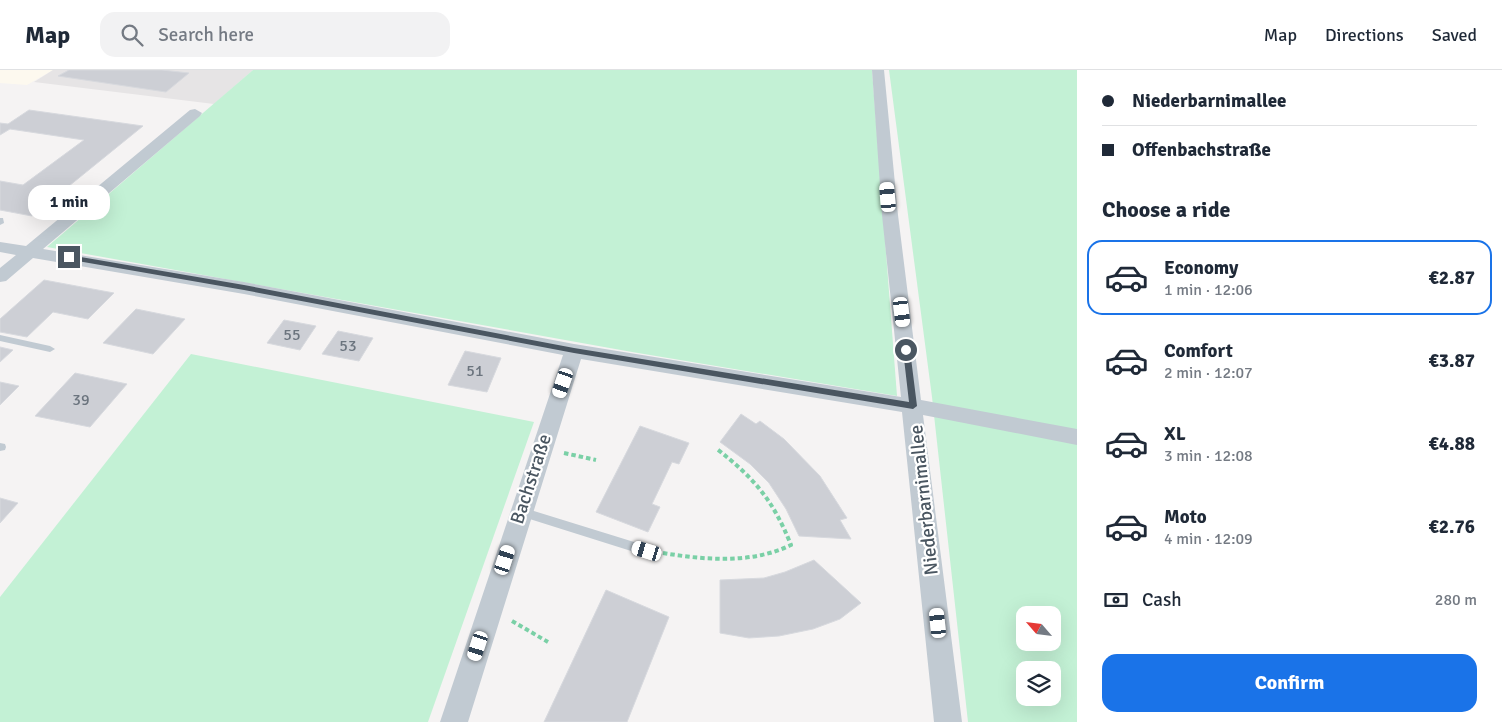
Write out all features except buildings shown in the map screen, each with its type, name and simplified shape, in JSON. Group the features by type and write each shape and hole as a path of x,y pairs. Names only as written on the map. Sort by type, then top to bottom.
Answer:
{"street":[{"name":"Niederbarnimallee","path":"878,70 890,215 948,722"},
{"path":"0,277 195,113"},
{"path":"0,247 30,250 244,288 574,351 913,406 1077,437"},
{"name":"Bachstraße","path":"454,722 520,512 574,351"}],"lane":[{"path":"0,338 50,349"},
{"path":"520,512 647,551"}],"path":[{"path":"541,448 596,460"},
{"path":"647,551 685,557 725,558 766,554 783,550 791,545 781,518 765,492 744,471 717,449"},
{"path":"490,608 548,642"}],"shaded area":[{"path":"0,70 53,70 27,85 0,83"},
{"path":"53,70 253,70 214,104 34,82"}],"green space":[{"path":"253,70 872,70 897,396 632,352 47,247"},
{"path":"889,70 1077,70 1077,722 968,722 932,397"},
{"path":"191,354 534,422 428,722 0,722 0,597"}],"route":[{"path":"69,257 244,288 574,351 913,406 906,350"}]}
